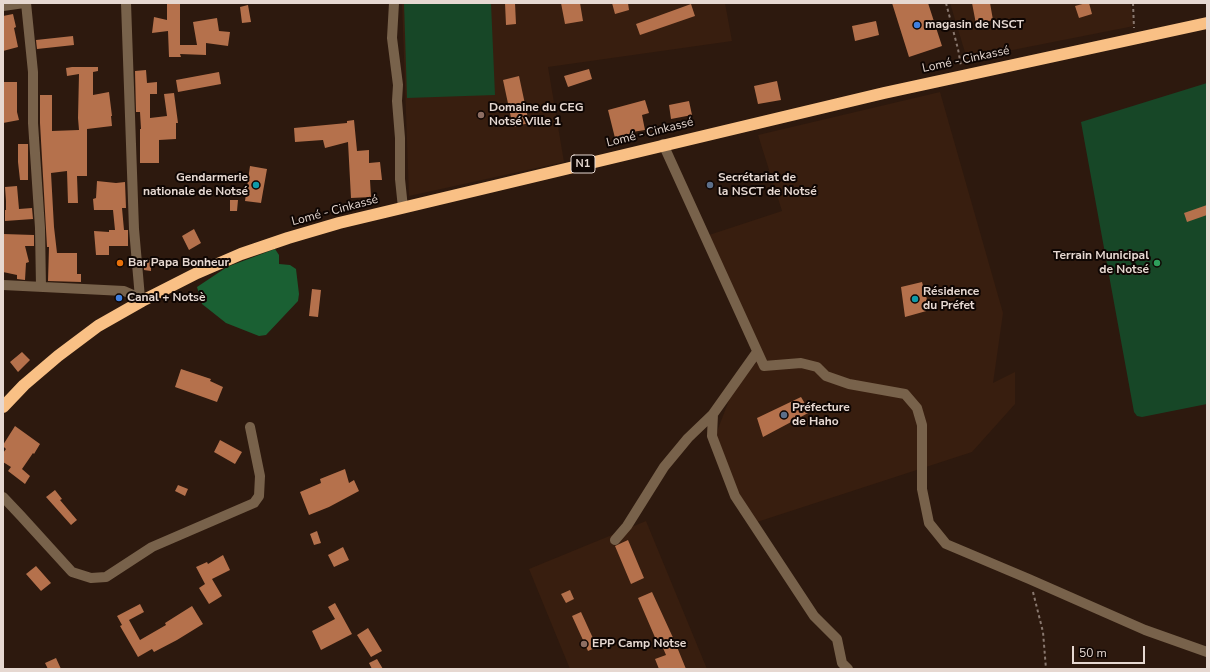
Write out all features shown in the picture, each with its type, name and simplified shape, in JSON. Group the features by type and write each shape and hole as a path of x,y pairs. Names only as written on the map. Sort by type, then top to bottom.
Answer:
{"highway":[{"name":"Lomé - Cinkassé","path":"3,407 24,385 58,356 98,326 141,299 240,254 339,223 663,144 1207,22"}],"street":[{"path":"3,6 25,3 33,72 33,123 40,228 41,287"},
{"path":"126,3 134,228 141,299"},
{"path":"394,3 392,38 398,84 397,101 400,138 400,179 403,208"},
{"path":"663,144 764,366 801,363 817,367 826,376 849,384 905,394 917,408 922,426 922,489 929,524 946,544 1029,578 1145,630 1207,652"},
{"path":"3,285 124,291 141,299"},
{"path":"615,540 626,526 664,467 688,438 713,414 757,352"},
{"path":"713,414 712,436 735,496 814,616 837,639 842,663 848,669"},
{"path":"3,497 72,572 91,578 106,577 152,547 254,503 259,496 260,476 250,428"}],"path":[{"path":"946,3 958,49 962,76"},
{"path":"1133,3 1134,38"},
{"path":"1029,578 1043,632 1046,669"}],"shaded area":[{"name":"Domaine du CEG Notsé Ville 1","path":"402,3 725,3 732,41 548,67 564,162 409,196"},
{"path":"950,3 1130,3 1134,26 967,59"},
{"path":"940,92 1003,313 993,383 1015,372 1015,404 972,452 757,522 738,492 716,434 731,395 756,363 756,338 709,235 782,211 758,135"},
{"path":"646,521 707,669 570,669 529,569"}],"green space":[{"path":"404,3 491,3 495,95 407,98"},
{"name":"Terrain Municipal de Notsé","path":"1207,83 1207,404 1142,417 1137,416 1134,412 1081,122"},
{"path":"275,249 279,255 279,264 290,265 296,269 299,294 298,301 266,335 259,336 226,323 202,304 197,287 227,267"}],"building":[{"path":"167,3 180,3 180,45 197,45 193,22 217,18 219,31 230,32 228,46 206,43 206,55 180,54 181,57 169,57 168,31 152,33 154,17 167,20"},
{"path":"505,3 515,3 516,24 506,25"},
{"path":"561,3 580,3 583,21 565,24"},
{"path":"612,3 628,3 629,10 615,14"},
{"name":"magasin de NSCT","path":"892,3 928,3 942,46 909,57"},
{"path":"972,3 990,3 993,20 976,24"},
{"path":"1089,3 1092,14 1079,18 1075,6"},
{"path":"691,4 695,16 640,35 636,24"},
{"path":"248,5 251,22 242,23 240,7"},
{"path":"13,14 18,47 3,51 3,16"},
{"path":"876,21 879,35 855,41 852,26"},
{"path":"73,36 74,45 37,49 36,40"},
{"path":"98,67 98,71 93,72 93,95 109,92 112,126 87,129 87,176 77,176 78,203 68,203 67,171 51,173 57,253 77,253 77,274 81,274 81,282 48,281 49,247 47,247 40,123 40,95 52,95 52,131 79,130 79,74 67,76 66,68"},
{"path":"589,69 592,79 568,87 564,76"},
{"path":"146,70 147,83 157,82 157,94 150,94 150,118 167,116 164,94 174,93 178,123 176,123 176,139 159,140 159,163 140,163 141,129 140,112 136,112 135,71"},
{"path":"219,72 221,84 178,92 176,80"},
{"path":"519,76 529,123 513,127 503,80"},
{"path":"777,81 781,100 758,104 754,86"},
{"path":"3,82 17,82 17,112 19,120 3,123"},
{"path":"645,100 649,113 642,115 645,130 632,132 633,133 615,138 608,110"},
{"path":"689,101 692,115 671,119 669,105"},
{"path":"354,120 357,151 369,150 369,163 380,162 382,180 370,180 371,197 351,198 348,142 325,148 323,140 295,142 294,128 347,123 347,121"},
{"path":"18,144 28,144 28,180 20,180"},
{"name":"Gendarmerie nationale de Notsé","path":"250,166 267,169 261,203 245,201"},
{"path":"97,181 116,183 125,182 126,208 122,208 124,230 128,230 128,246 109,246 109,255 96,255 94,231 109,232 109,230 115,230 113,210 94,210 93,199 96,198"},
{"path":"17,186 19,209 32,208 33,219 5,221 5,187"},
{"path":"230,200 238,200 237,211 230,211"},
{"path":"1207,205 1207,215 1187,222 1184,213"},
{"path":"194,229 201,243 189,250 182,236"},
{"path":"3,234 34,235 34,246 25,246 29,262 26,263 25,280 17,279 17,275 3,272"},
{"path":"144,260 151,260 151,271 144,270"},
{"name":"Résidence du Préfet","path":"922,282 930,310 905,317 901,287"},
{"path":"312,289 321,290 318,317 309,316"},
{"path":"22,352 30,360 18,372 10,362"},
{"path":"181,369 211,379 210,381 223,387 217,402 175,387"},
{"name":"Préfecture de Haho","path":"801,397 810,412 763,437 757,418"},
{"path":"15,426 40,444 22,469 30,476 25,484 8,471 11,467 3,462 3,453 6,449 3,445"},
{"path":"220,440 242,452 235,464 214,452"},
{"path":"345,469 349,483 354,480 359,491 329,507 309,515 300,492 321,483 320,479"},
{"path":"178,485 188,489 185,496 175,491"},
{"path":"55,490 62,499 60,500 77,520 71,525 46,497"},
{"path":"317,531 321,543 314,545 310,534"},
{"path":"628,540 644,578 631,584 615,546"},
{"path":"343,547 349,560 334,567 328,555"},
{"path":"223,555 230,570 212,579 222,596 209,604 199,588 205,584 196,567 207,562 208,564"},
{"path":"36,566 51,583 41,591 26,574"},
{"path":"570,590 574,599 566,603 561,594"},
{"path":"652,592 686,669 659,669 655,659 666,655 660,641 657,642 638,598"},
{"path":"335,603 352,634 321,650 312,631 335,619 328,607"},
{"path":"140,604 144,612 129,620 140,640 166,625 165,623 192,606 203,624 154,652 152,649 138,657 120,626 122,625 117,616"},
{"path":"581,612 597,647 588,651 572,616"},
{"path":"368,628 382,651 371,657 357,635"},
{"path":"56,658 61,669 48,669 45,663"},
{"path":"377,659 383,669 372,669 369,663"}],"place":[{"name":"magasin de NSCT","path":"917,25"},
{"name":"Domaine du CEG Notsé Ville 1","path":"481,115"},
{"name":"Gendarmerie nationale de Notsé","path":"256,185"},
{"name":"Secrétariat de la NSCT de Notsé","path":"710,185"},
{"name":"Bar Papa Bonheur","path":"120,263"},
{"name":"Terrain Municipal de Notsé","path":"1157,263"},
{"name":"Canal + Notsè","path":"119,298"},
{"name":"Résidence du Préfet","path":"915,299"},
{"name":"Préfecture de Haho","path":"784,415"},
{"name":"EPP Camp Notse","path":"584,644"}]}
